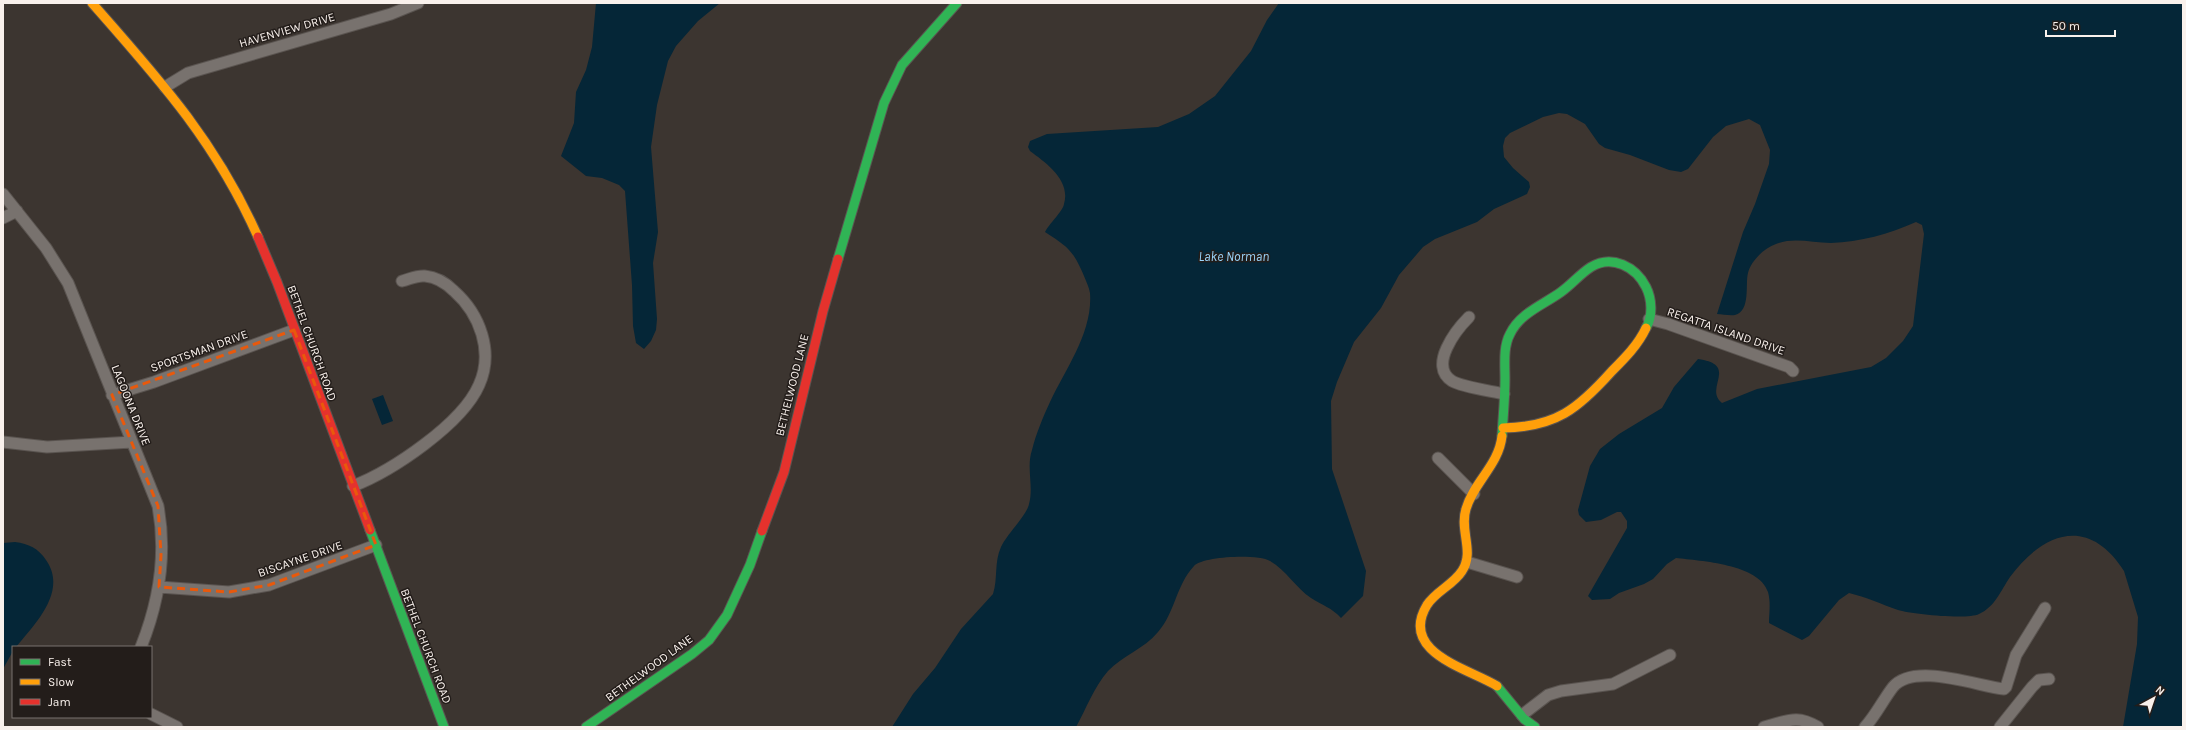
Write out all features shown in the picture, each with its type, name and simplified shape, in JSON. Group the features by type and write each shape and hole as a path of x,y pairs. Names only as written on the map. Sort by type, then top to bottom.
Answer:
{"street":[{"name":"BETHEL CHURCH ROAD","path":"92,3 164,87 199,132 233,187 263,246 444,727"},
{"name":"HAVENVIEW DRIVE","path":"164,87 188,73 391,14 418,3"},
{"name":"BETHELWOOD LANE","path":"586,727 692,654 717,630 727,615 750,565 784,472 823,311 886,97 902,65 957,3"},
{"name":"LAGOONA DRIVE","path":"3,194 46,248 68,284 158,506 161,521 159,587 141,646"},
{"path":"3,218 17,211"},
{"path":"1503,428 1539,425 1559,418 1574,410 1591,395 1635,345 1643,334 1650,319 1648,292 1640,275 1628,266 1617,262 1610,261 1596,264 1560,292 1530,311 1514,328 1506,349 1503,428 1497,455 1463,516 1462,525 1468,551 1467,562 1456,578 1433,596 1424,610 1421,623 1425,642 1431,651 1442,660 1474,674 1498,688 1535,727"},
{"path":"354,486 394,466 455,419 476,393 484,370 484,347 480,329 470,308 461,297 440,280 429,276 419,276 402,282"},
{"path":"1469,317 1450,340 1444,354 1444,371 1452,381 1504,394"},
{"name":"REGATTA ISLAND DRIVE","path":"1650,319 1789,367 1793,371"},
{"name":"SPORTSMAN DRIVE","path":"112,395 169,377 294,330"},
{"path":"3,442 47,447 132,442"},
{"path":"1438,458 1474,494"},
{"name":"BISCAYNE DRIVE","path":"159,587 229,592 269,586 376,545"},
{"path":"1467,562 1517,577"},
{"path":"1865,727 1894,687 1912,678 1934,676 1951,678 2004,689 2006,687 2016,655 2045,608"},
{"path":"1522,715 1548,695 1561,691 1590,689 1612,684 1670,655"},
{"path":"2000,727 2039,680 2049,679"},
{"path":"152,714 177,727"},
{"path":"1764,727 1795,719 1806,720 1818,727"}],"highlighted area":[{"path":"294,330 376,545 269,585 229,592 159,587 161,555 158,506 112,395"}],"water":[{"path":"596,3 720,3 698,21 676,46 668,61 657,105 651,147 658,232 653,263 657,319 656,330 651,341 644,349 636,343 633,326 632,285 625,191 619,185 602,178 586,176 561,156 574,123 576,92 586,70 592,47"},
{"name":"Lake Norman","path":"1279,3 2183,3 2183,727 2123,727 2137,644 2138,617 2124,571 2110,554 2096,542 2082,537 2067,536 2052,540 2037,549 2023,561 2010,577 1993,603 1985,611 1979,614 1973,616 1939,616 1914,613 1898,610 1849,593 1839,600 1809,636 1802,640 1769,623 1770,604 1768,592 1762,583 1753,575 1742,570 1714,563 1676,558 1667,564 1653,579 1644,584 1619,593 1610,599 1592,600 1588,596 1627,528 1627,521 1621,512 1617,512 1601,520 1586,522 1579,515 1578,510 1590,466 1600,449 1619,434 1662,408 1674,387 1698,359 1710,362 1717,366 1719,378 1716,391 1717,397 1722,403 1757,389 1871,367 1886,358 1903,341 1913,326 1924,234 1922,225 1916,222 1885,234 1853,241 1831,243 1790,241 1776,244 1767,249 1752,264 1747,278 1745,303 1740,312 1735,315 1717,314 1743,232 1755,204 1769,164 1770,150 1760,125 1749,119 1726,126 1713,137 1688,169 1681,172 1669,170 1630,155 1605,148 1599,144 1585,124 1567,114 1559,113 1543,117 1510,133 1505,138 1503,146 1504,157 1513,168 1529,182 1530,187 1527,194 1494,209 1477,222 1435,239 1423,247 1399,275 1381,308 1354,342 1337,382 1331,401 1332,469 1366,571 1363,596 1341,618 1330,609 1306,594 1281,569 1270,561 1254,557 1231,557 1208,560 1194,566 1188,574 1164,624 1158,632 1146,643 1120,661 1103,677 1094,691 1076,727 892,727 913,694 935,668 961,629 993,594 1001,547 1025,514 1029,504 1031,490 1030,457 1042,420 1083,336 1087,322 1090,307 1090,293 1080,267 1073,255 1065,246 1045,232 1063,207 1065,195 1064,187 1056,173 1030,151 1028,147 1030,141 1047,134 1158,127 1189,114 1215,96 1251,51 1267,20"},
{"path":"383,395 393,421 382,425 372,399"},
{"path":"15,542 25,544 40,552 52,572 53,583 51,595 40,618 17,646 12,646 12,653 3,669 3,543"}],"traffic: fast":[{"path":"838,259 884,103 902,65 957,3"},
{"path":"1502,436 1506,344 1514,327 1532,310 1561,292 1591,267 1599,263 1615,262 1630,268 1642,280 1646,287 1650,297 1651,308 1650,318 1646,328"},
{"path":"370,530 444,727"},
{"path":"586,727 692,654 709,640 727,615 750,565 762,531"},
{"path":"1497,686 1524,719 1535,727"}],"traffic: slow":[{"path":"92,3 163,85 205,141 242,203 258,237"},
{"path":"1503,428 1522,427 1552,420 1577,405 1600,384 1635,346 1646,328"},
{"path":"1497,686 1455,666 1429,647 1422,636 1421,622 1427,605 1458,576 1466,564 1467,549 1464,525 1466,509 1474,491 1496,456 1502,436"}],"traffic: jam":[{"path":"258,237 277,282 370,530"},
{"path":"762,531 784,472 823,311 838,259"}]}
